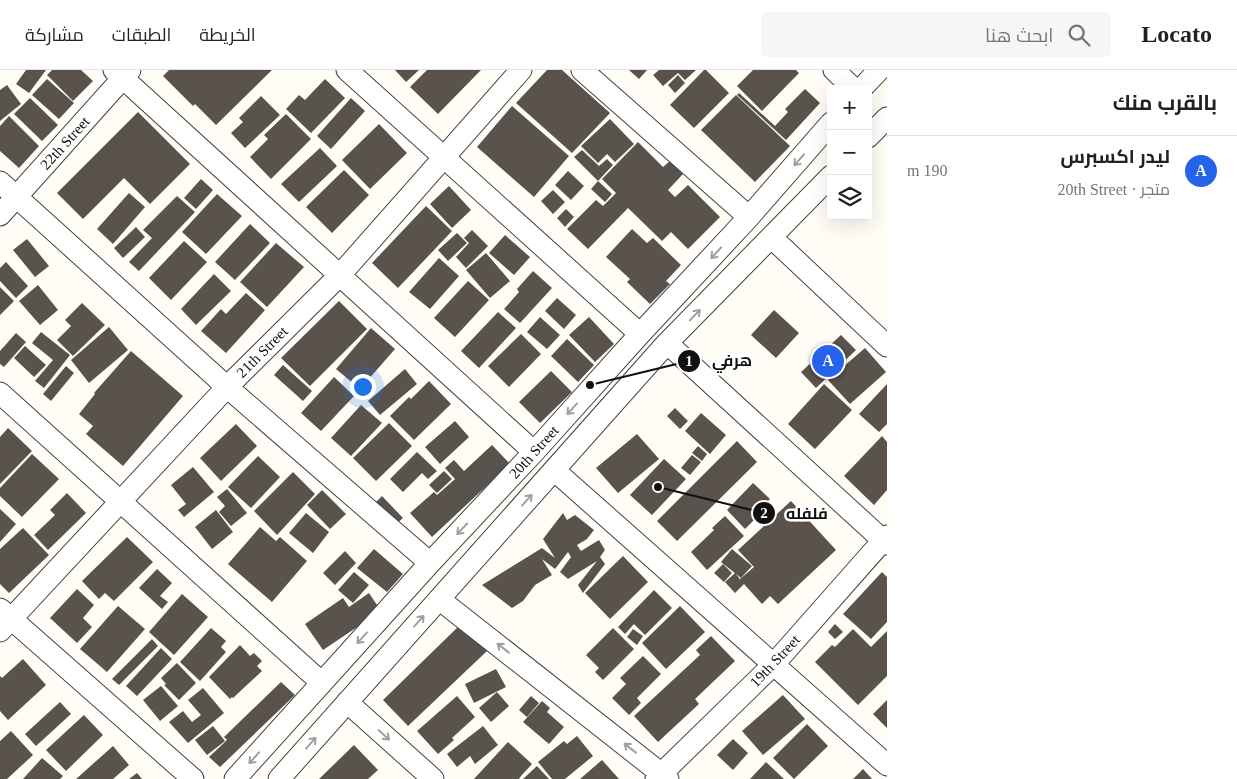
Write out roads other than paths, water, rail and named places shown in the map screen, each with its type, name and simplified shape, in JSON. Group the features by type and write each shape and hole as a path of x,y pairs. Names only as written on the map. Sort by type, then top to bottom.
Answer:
{"street":[{"path":"347,70 640,334"},
{"name":"21th Street","path":"4,620 120,502 227,388 340,275 521,70"},
{"path":"582,70 749,217"},
{"path":"834,70 850,85"},
{"path":"865,85 879,70"},
{"path":"122,73 534,452"},
{"name":"22th Street","path":"0,215 122,73"},
{"path":"872,133 887,118"},
{"name":"20th Street","path":"235,779 430,563 749,217 827,128"},
{"name":"20th Street","path":"279,779 667,343 827,180"},
{"path":"0,182 227,388 430,563"},
{"path":"771,237 887,346"},
{"path":"667,343 886,540"},
{"path":"0,393 322,683"},
{"path":"554,470 887,765"},
{"name":"19th Street","path":"662,777 774,664 886,540"},
{"path":"439,599 662,777"},
{"path":"4,620 193,779"},
{"path":"347,702 432,779"}],"place":[{"name":"ليدر اكسبرس","path":"828,361"},
{"name":"هرفي","path":"590,385"},
{"name":"فلفله","path":"658,487"}]}
